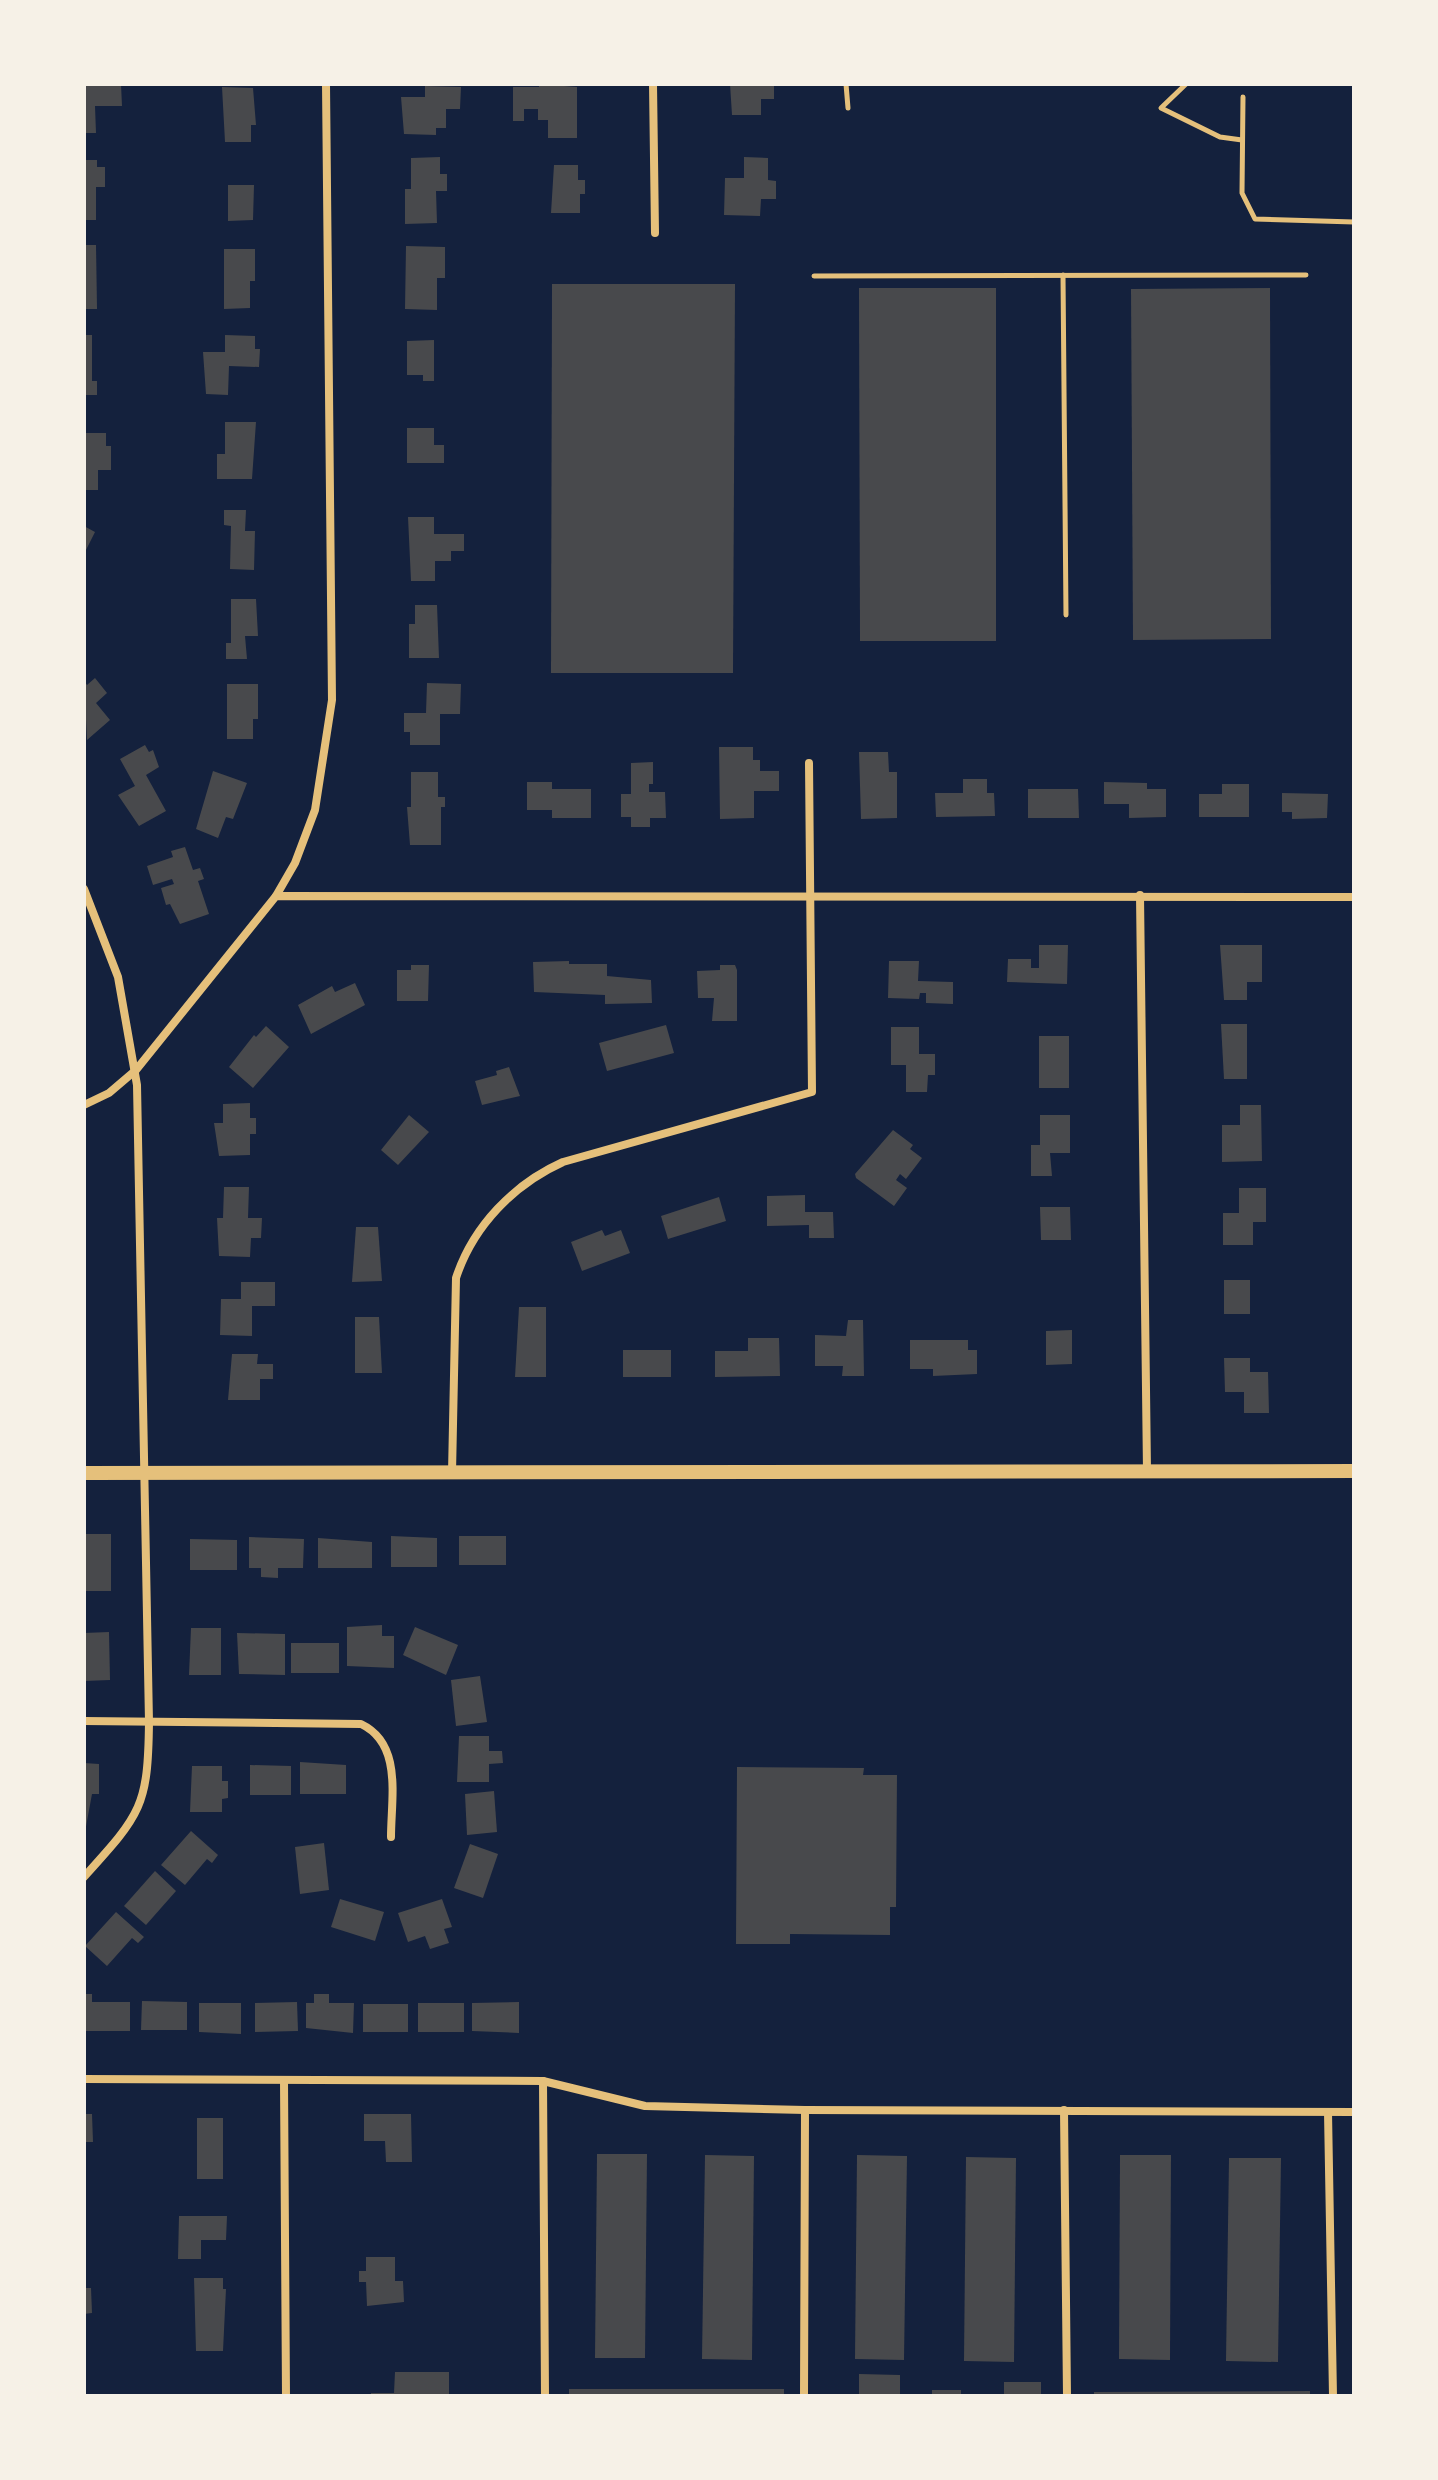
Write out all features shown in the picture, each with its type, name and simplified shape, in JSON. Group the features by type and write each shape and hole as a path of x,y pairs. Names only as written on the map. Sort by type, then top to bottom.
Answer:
{"street":[{"path":"84,1105 109,1093 136,1070 276,896 295,863 315,810 332,700 326,84"},
{"path":"653,84 655,233"},
{"path":"452,1473 456,1278 463,1258 505,1201 537,1174 563,1162 812,1092 809,763"},
{"path":"84,889 118,977 136,1070 149,1722 148,1777 140,1806 129,1825 84,1877"},
{"path":"276,896 810,894 1354,897"},
{"path":"1140,895 1147,1471"},
{"path":"84,1473 1354,1471"},
{"path":"84,1721 347,1722 367,1727 387,1747 391,1762 391,1837"},
{"path":"84,2079 543,2081 645,2106 805,2110 1354,2112"},
{"path":"284,2081 286,2396"},
{"path":"543,2081 545,2396"},
{"path":"804,2396 805,2110"},
{"path":"1064,2110 1067,2396"},
{"path":"1328,2112 1333,2396"}],"lane":[{"path":"846,84 848,108"},
{"path":"1186,84 1161,108 1220,137 1242,140"},
{"path":"1243,97 1242,193 1255,219 1354,222"},
{"path":"1063,275 1066,615"},
{"path":"814,276 1306,275"}],"building":[{"path":"84,84 121,84 122,106 95,106 96,133 84,133"},
{"path":"539,84 577,87 577,138 548,138 548,120 538,120 538,109 524,109 524,121 513,121 513,87 539,87"},
{"path":"730,84 774,84 774,99 761,99 761,115 732,115"},
{"path":"425,86 461,87 460,109 446,109 446,128 436,128 436,135 404,134 401,97 425,97"},
{"path":"222,87 253,88 256,125 251,125 251,142 225,142"},
{"path":"440,157 440,174 447,174 447,191 436,191 437,223 405,224 405,189 411,189 411,158"},
{"path":"744,157 768,158 768,180 776,181 776,199 761,199 760,216 724,215 725,178 744,178"},
{"path":"84,160 97,160 97,167 105,167 105,187 96,187 96,220 84,220"},
{"path":"554,165 578,165 578,180 585,180 585,194 580,194 580,213 551,213"},
{"path":"228,185 254,185 253,220 228,221"},
{"path":"84,245 96,245 97,309 84,309"},
{"path":"406,246 445,247 445,278 437,278 437,310 405,309"},
{"path":"224,249 255,249 255,281 250,281 250,308 224,309"},
{"path":"552,284 735,284 733,673 551,673"},
{"path":"859,288 996,288 996,641 860,641"},
{"path":"1270,288 1271,639 1133,640 1131,289"},
{"path":"84,335 92,335 92,381 97,381 97,395 84,395"},
{"path":"225,335 255,336 255,349 260,349 259,367 229,366 228,395 206,394 203,352 225,352"},
{"path":"434,340 434,381 423,381 423,375 407,375 407,341"},
{"path":"225,422 256,422 252,479 217,479 217,454 225,454"},
{"path":"407,428 434,428 434,445 444,445 444,463 407,463"},
{"path":"85,433 106,433 106,446 111,446 111,470 98,470 98,490 84,490"},
{"path":"224,510 246,510 245,531 255,531 254,570 230,569 231,526 224,525"},
{"path":"408,517 434,517 434,534 464,534 464,551 451,551 451,561 435,561 435,581 411,581"},
{"path":"84,526 95,532 84,554"},
{"path":"231,599 256,599 258,636 245,636 247,659 226,659 226,643 231,643"},
{"path":"415,605 437,605 439,658 409,658 409,624 415,624"},
{"path":"95,678 107,693 96,703 110,720 87,740 84,681 87,685"},
{"path":"427,683 461,684 460,714 440,714 440,745 410,745 410,732 404,732 404,713 426,713"},
{"path":"227,684 258,684 258,719 253,719 253,739 227,739"},
{"path":"145,745 149,752 153,750 159,767 146,775 166,811 139,826 118,795 135,786 120,759"},
{"path":"719,747 753,747 753,760 760,760 760,771 779,771 779,791 754,791 754,818 720,819"},
{"path":"859,752 888,752 889,772 897,772 897,818 861,819"},
{"path":"653,762 653,784 649,784 649,792 665,792 666,818 650,818 650,827 631,827 631,817 621,817 621,794 631,794 631,763"},
{"path":"213,771 247,783 233,819 226,817 218,838 196,829"},
{"path":"411,772 438,772 438,797 445,797 445,807 441,807 441,845 410,845 407,807 411,807"},
{"path":"963,779 987,779 987,793 994,793 995,816 936,817 935,793 963,793"},
{"path":"527,782 552,782 552,789 591,789 591,818 552,818 552,810 527,810"},
{"path":"1104,782 1147,783 1147,789 1166,789 1166,817 1129,818 1129,804 1104,804"},
{"path":"1222,784 1249,784 1249,817 1199,817 1199,794 1222,794"},
{"path":"1028,789 1078,789 1079,818 1028,818"},
{"path":"1282,793 1328,794 1327,818 1292,819 1292,812 1282,812"},
{"path":"185,847 193,870 200,868 204,879 198,881 209,914 180,924 170,904 166,905 161,888 174,884 172,879 153,885 147,866 173,857 171,851"},
{"path":"1039,945 1068,945 1067,984 1007,982 1008,959 1031,959 1031,968 1039,968"},
{"path":"1220,945 1262,945 1262,982 1247,982 1247,1000 1224,1000"},
{"path":"569,961 569,964 607,964 607,976 651,980 652,1003 605,1004 605,995 534,992 533,962"},
{"path":"889,961 919,961 918,981 953,982 953,1004 926,1003 926,993 920,993 919,999 888,998"},
{"path":"411,965 429,965 428,1001 397,1001 397,970 411,970"},
{"path":"720,965 735,965 737,970 737,1021 712,1021 714,998 698,998 697,971 720,970"},
{"path":"355,983 365,1005 311,1034 298,1005 332,986 335,992"},
{"path":"1221,1024 1247,1024 1247,1079 1224,1079"},
{"path":"666,1025 674,1053 607,1071 599,1043"},
{"path":"266,1026 289,1047 253,1088 229,1067 254,1035 256,1037"},
{"path":"891,1027 919,1027 919,1054 935,1054 935,1075 928,1075 927,1092 906,1092 906,1065 891,1065"},
{"path":"1039,1036 1069,1036 1069,1088 1039,1088"},
{"path":"509,1067 520,1096 482,1105 475,1081 497,1075 496,1071"},
{"path":"250,1103 250,1118 256,1118 256,1134 250,1134 250,1155 219,1156 214,1123 223,1123 223,1104"},
{"path":"1240,1105 1261,1105 1262,1161 1222,1162 1222,1125 1240,1125"},
{"path":"409,1115 429,1132 398,1165 381,1150"},
{"path":"1040,1115 1070,1115 1070,1153 1050,1153 1052,1176 1031,1176 1031,1145 1040,1145"},
{"path":"893,1130 913,1145 910,1149 922,1158 906,1179 900,1174 896,1180 907,1188 894,1206 856,1178 855,1174"},
{"path":"224,1187 249,1187 248,1218 262,1218 261,1238 251,1238 250,1257 219,1256 217,1218 223,1218"},
{"path":"1239,1188 1266,1188 1266,1222 1253,1222 1253,1245 1223,1245 1223,1213 1239,1213"},
{"path":"805,1195 805,1212 833,1212 834,1238 809,1238 809,1225 767,1226 767,1196"},
{"path":"719,1197 726,1221 668,1239 661,1216"},
{"path":"1040,1207 1070,1207 1071,1240 1041,1240"},
{"path":"356,1227 378,1227 382,1281 352,1282"},
{"path":"602,1230 605,1236 621,1230 630,1253 582,1271 571,1242"},
{"path":"1224,1280 1250,1280 1250,1314 1224,1314"},
{"path":"241,1282 275,1282 275,1306 252,1306 252,1336 220,1335 221,1299 241,1299"},
{"path":"519,1307 546,1307 546,1377 515,1377"},
{"path":"355,1317 379,1317 382,1373 355,1373"},
{"path":"848,1320 863,1320 864,1376 842,1376 843,1366 815,1366 815,1335 846,1336"},
{"path":"1072,1330 1072,1364 1046,1365 1046,1331"},
{"path":"748,1338 779,1338 780,1376 715,1377 715,1351 748,1351"},
{"path":"910,1340 968,1340 968,1350 977,1350 977,1374 933,1376 933,1369 910,1369"},
{"path":"623,1350 671,1350 671,1377 623,1377"},
{"path":"232,1354 258,1354 257,1364 273,1364 273,1379 260,1379 260,1400 228,1400"},
{"path":"1224,1358 1250,1358 1250,1372 1268,1372 1269,1413 1244,1413 1244,1392 1225,1392"},
{"path":"84,1534 111,1534 111,1591 84,1591"},
{"path":"391,1536 437,1538 437,1567 391,1567"},
{"path":"459,1536 506,1536 506,1565 459,1565"},
{"path":"249,1537 304,1539 303,1568 278,1568 278,1578 261,1577 261,1568 249,1568"},
{"path":"318,1538 372,1542 372,1568 318,1568"},
{"path":"190,1539 237,1540 237,1570 190,1570"},
{"path":"382,1625 382,1636 394,1636 394,1668 347,1666 347,1627"},
{"path":"415,1627 458,1645 446,1675 403,1655"},
{"path":"191,1628 221,1628 221,1675 189,1675"},
{"path":"109,1632 110,1680 84,1681 84,1633"},
{"path":"237,1633 285,1634 285,1675 239,1674"},
{"path":"291,1643 339,1643 339,1673 291,1673"},
{"path":"480,1676 487,1722 456,1726 451,1680"},
{"path":"459,1736 489,1736 489,1751 502,1751 503,1763 489,1764 489,1782 457,1782"},
{"path":"300,1762 346,1765 346,1794 300,1794"},
{"path":"84,1763 99,1764 99,1794 92,1794 85,1832"},
{"path":"250,1765 291,1766 291,1795 250,1795"},
{"path":"192,1766 222,1766 222,1781 228,1781 228,1798 222,1799 222,1812 190,1812"},
{"path":"737,1767 864,1768 863,1775 897,1775 896,1907 890,1907 890,1935 790,1934 790,1944 736,1944"},
{"path":"494,1791 497,1832 467,1835 465,1794"},
{"path":"191,1831 218,1855 212,1863 207,1859 185,1885 161,1865"},
{"path":"324,1843 329,1890 300,1894 295,1847"},
{"path":"470,1844 498,1854 483,1898 454,1888"},
{"path":"155,1871 176,1891 146,1925 124,1906"},
{"path":"340,1899 384,1912 375,1941 331,1927"},
{"path":"442,1899 452,1927 444,1929 449,1943 430,1949 425,1936 408,1942 398,1913"},
{"path":"116,1912 144,1937 138,1943 132,1938 107,1966 85,1946"},
{"path":"84,1994 92,1994 92,2002 130,2002 130,2031 84,2031"},
{"path":"314,1994 329,1994 329,2003 354,2003 353,2033 306,2028 306,2003 314,2003"},
{"path":"142,2001 187,2002 187,2030 141,2030"},
{"path":"297,2002 298,2031 255,2032 255,2003"},
{"path":"519,2002 519,2033 472,2031 472,2003"},
{"path":"199,2003 241,2003 241,2034 199,2032"},
{"path":"418,2003 464,2003 464,2032 418,2032"},
{"path":"363,2004 408,2004 408,2032 363,2032"},
{"path":"84,2114 92,2114 93,2142 84,2142"},
{"path":"364,2114 411,2114 412,2162 386,2162 385,2141 364,2141"},
{"path":"197,2118 223,2118 223,2179 197,2179"},
{"path":"597,2154 647,2154 645,2358 595,2358"},
{"path":"705,2155 754,2156 752,2360 702,2359"},
{"path":"857,2155 907,2156 904,2360 855,2359"},
{"path":"1120,2155 1171,2155 1170,2360 1119,2359"},
{"path":"966,2157 1016,2158 1014,2362 964,2361"},
{"path":"1229,2158 1281,2158 1278,2362 1226,2361"},
{"path":"179,2216 227,2216 226,2240 201,2240 201,2259 178,2259"},
{"path":"366,2257 395,2257 395,2281 403,2281 404,2302 367,2306 366,2282 359,2282 359,2271 366,2271"},
{"path":"194,2278 223,2278 223,2289 226,2289 223,2351 196,2351"},
{"path":"84,2288 91,2288 92,2313 84,2314"},
{"path":"395,2372 449,2372 449,2394 371,2396 371,2393 394,2393"},
{"path":"859,2374 900,2375 900,2396 859,2396"},
{"path":"1004,2382 1041,2382 1041,2396 1004,2396"},
{"path":"569,2389 784,2389 784,2396 569,2396"},
{"path":"932,2390 961,2390 961,2396 932,2396"},
{"path":"1310,2391 1310,2396 1094,2396 1094,2392"}]}
